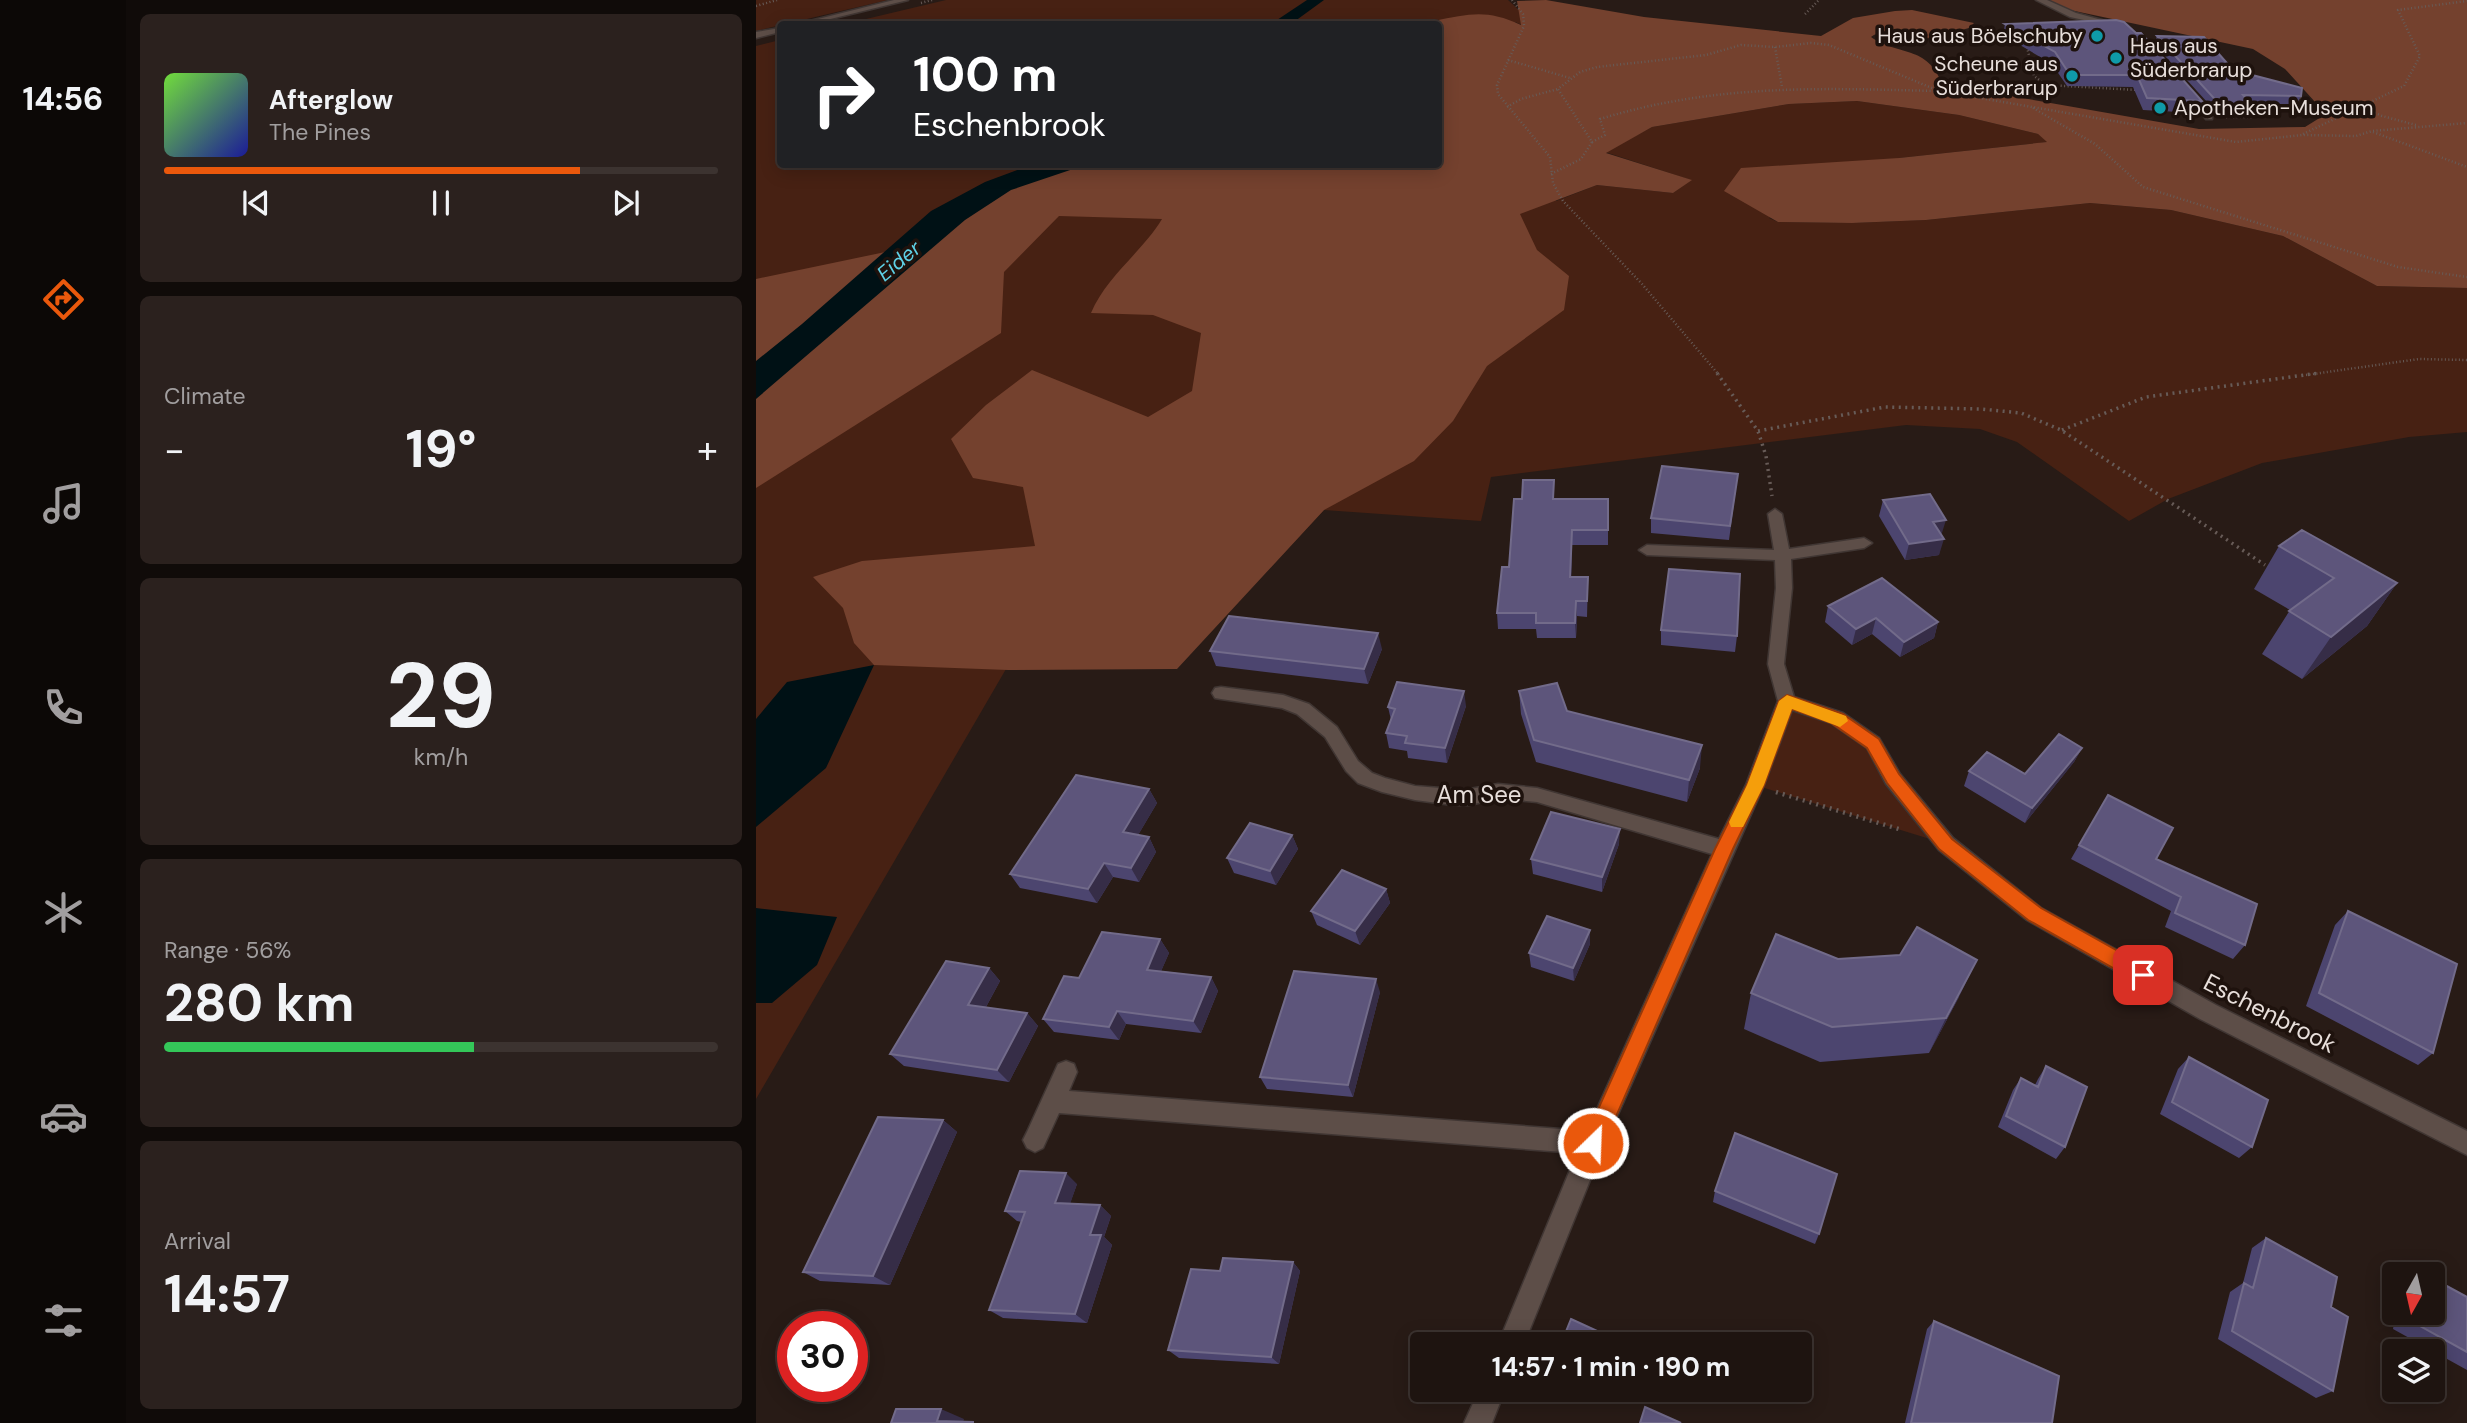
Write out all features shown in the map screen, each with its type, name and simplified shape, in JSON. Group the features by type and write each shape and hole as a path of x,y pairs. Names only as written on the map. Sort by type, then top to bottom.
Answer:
{"street":[{"path":"815,21 904,0"},
{"path":"2040,0 2073,15 2126,28"},
{"path":"756,36 777,31"},
{"path":"2177,78 2209,117"},
{"path":"1516,1332 1593,1143 1755,785 1787,701 1776,664 1784,588 1783,555 1775,514"},
{"path":"1647,550 1783,555 1864,543"},
{"name":"Am See","path":"1222,693 1283,702 1303,709 1331,732 1352,766 1365,778 1382,785 1415,793 1453,797 1470,797 1498,790 1537,795 1724,849"},
{"name":"Eschenbrook","path":"1787,701 1837,718 1873,743 1893,779 1945,844 2034,914 2208,1012 2467,1143"},
{"path":"1035,1140 1066,1072"},
{"path":"1054,1101 1593,1143"},
{"path":"1478,1423 1487,1402"}],"path":[{"path":"756,6 777,0"},
{"path":"1512,0 1520,7 1525,18 1522,33 1497,85 1498,94 1550,157 1551,174 1563,201 1650,294 1724,381 1758,431 1766,456 1775,514"},
{"path":"1805,14 1819,0"},
{"path":"2302,135 2404,86 2420,56 2398,10 2467,1"},
{"path":"1507,107 1521,99 1558,89 1570,78 1597,67 1706,55 1741,45 1775,47 1811,43 1829,46 1939,91"},
{"path":"2028,43 2031,68 2040,82 2046,85 2139,90"},
{"path":"1775,47 1782,88"},
{"path":"1508,60 1570,78"},
{"path":"1551,174 1581,160 1589,152 1592,142 1605,135 1600,119 1745,90 1782,88 1939,91 2236,142 2302,135 2356,136 2372,131 2467,123"},
{"path":"1558,89 1592,142"},
{"path":"2209,117 2253,117 2263,107 2307,105 2300,95 2289,91"},
{"path":"2029,106 2095,144 2143,187 2398,267 2467,276"},
{"path":"2361,106 2382,116 2420,126"},
{"path":"2372,131 2467,167"},
{"path":"2061,430 2146,397 2419,359 2467,360"},
{"path":"1758,431 1885,407 1981,409 2021,414 2061,430 2265,565"},
{"path":"1755,785 1945,844"}],"shaded area":[{"path":"756,0 888,0 799,21 777,21 777,26 756,31"},
{"path":"946,0 1508,0 1521,12 1522,25 1515,22 1556,201 1597,185 1673,193 1691,180 1605,152 1652,127 1789,104 1857,101 1959,115 2038,134 2048,142 1899,158 1769,218 1778,222 1852,223 1926,220 2090,203 2171,210 2283,236 2377,286 2467,288 2467,432 2409,437 2262,463 2168,499 2129,521 2017,442 1980,429 1906,425 1491,477 1481,521 1324,510 1177,667 1006,669 756,1099 756,46 777,41 777,168 1442,168 1442,21 858,21"},
{"path":"1546,0 1644,17 1821,36 1853,18 1912,10 1974,23 1969,28 1923,39 1908,39 1884,33 1871,37 1921,57 1936,72 1942,84 2199,129 2305,127 2326,114 2285,69 2253,49 2070,10 2048,0 2467,0 2467,288 2377,286 2283,236 2171,210 2090,203 1926,220 1778,222 1724,191 1741,168 1899,158 2047,142 2038,134 1959,115 1857,101 1789,104 1652,127 1606,153 1692,180 1673,193 1597,185 1520,214 1537,250 1569,276 1564,310 1487,366 1453,421 1414,461 1324,510 1177,669 1008,670 874,665 854,643 843,608 813,577 862,561 1035,546 1023,487 973,478 951,439 986,405 1032,370 1148,417 1192,391 1201,333 1153,315 1091,313 1115,276 1145,243 1162,219 1059,216 1004,272 1001,333 756,488 756,279 914,246 1011,182 1054,168 1442,168 1442,21 1434,21 1478,14 1521,25 1517,1"},
{"path":"1787,701 1873,743 1946,844 1755,785"}],"water":[{"path":"1307,0 1324,0 1295,21 1276,21"},
{"name":"Eider","path":"1023,168 1076,168 1011,190 965,220 756,399 756,361 931,211 985,182"},
{"path":"874,665 826,768 756,827 756,719 787,682"},
{"path":"756,908 837,917 817,965 772,1003 756,1003"}],"building":[{"path":"2116,20 2124,22 2136,33 2141,33 2202,101 2147,98 2137,75 2070,75 2055,52 2005,24"},
{"path":"2157,36 2204,37 2233,70 2302,88 2301,96 2243,95 2253,106 2221,106"},
{"path":"1662,466 1738,474 1730,526 1651,518"},
{"path":"1523,480 1554,480 1553,499 1608,499 1608,530 1572,530 1570,577 1588,577 1587,601 1576,601 1575,623 1536,623 1536,613 1497,613 1502,567 1509,567 1514,499 1522,499"},
{"path":"1930,494 1946,520 1933,522 1944,539 1909,544 1883,500"},
{"path":"2302,530 2397,583 2331,637 2289,611 2334,578 2279,546"},
{"path":"1669,569 1740,574 1737,636 1661,630"},
{"path":"1882,578 1938,622 1904,642 1876,618 1856,629 1828,606"},
{"path":"1229,616 1378,633 1364,669 1210,651"},
{"path":"1397,682 1464,691 1445,748 1405,743 1407,736 1386,733 1395,709 1388,707"},
{"path":"1557,683 1567,711 1702,745 1689,780 1534,740 1519,691"},
{"path":"2059,734 2082,748 2032,808 1969,771 1987,752 2025,774"},
{"path":"1076,775 1149,789 1123,832 1149,837 1131,868 1104,863 1088,889 1010,874"},
{"path":"2108,795 2173,828 2156,859 2257,904 2245,945 2175,913 2181,897 2079,845"},
{"path":"1551,812 1620,829 1602,877 1531,859"},
{"path":"1250,823 1292,835 1270,871 1227,858"},
{"path":"1342,870 1386,889 1355,931 1311,911"},
{"path":"2348,911 2457,964 2433,1053 2319,993"},
{"path":"1547,916 1590,930 1573,968 1529,953"},
{"path":"1917,927 1977,960 1946,1018 1832,1027 1751,993 1776,934 1838,959 1900,955"},
{"path":"1102,932 1160,939 1147,970 1211,977 1193,1021 1117,1011 1109,1027 1043,1019 1064,976 1079,978"},
{"path":"946,961 989,968 968,1005 1027,1013 997,1070 890,1054"},
{"path":"1294,971 1376,979 1348,1085 1260,1077"},
{"path":"2189,1057 2268,1100 2252,1147 2172,1102"},
{"path":"2046,1066 2087,1087 2065,1147 2006,1116 2021,1078 2038,1087"},
{"path":"878,1117 943,1120 873,1276 803,1272"},
{"path":"1735,1133 1837,1174 1819,1234 1715,1191"},
{"path":"1020,1171 1066,1173 1055,1203 1100,1205 1090,1235 1101,1235 1075,1314 989,1310 1025,1212 1005,1211"},
{"path":"2266,1238 2337,1277 2331,1307 2348,1317 2333,1391 2232,1331 2244,1283 2253,1288"},
{"path":"1223,1258 1293,1262 1271,1357 1168,1350 1191,1269 1220,1271"},
{"path":"2445,1285 2467,1297 2467,1352 2418,1325 2445,1325"},
{"path":"1571,1319 1599,1332 1566,1332"},
{"path":"1934,1321 2059,1376 2052,1423 1911,1423"},
{"path":"1645,1407 1681,1423 1640,1423"},
{"path":"896,1409 941,1409 937,1421 973,1423 891,1423"}],"slow traffic":[{"path":"1737,822 1755,785 1787,701 1840,721"}],"place":[{"name":"Haus aus Böelschuby","path":"2097,36"},
{"name":"Haus aus Süderbrarup","path":"2116,58"},
{"name":"Scheune aus Süderbrarup","path":"2072,76"},
{"name":"Apotheken-Museum","path":"2160,108"}],"route":[{"path":"1593,1143 1755,785 1787,701 1837,718 1873,743 1893,779 1945,844 2034,914 2143,975"}]}
